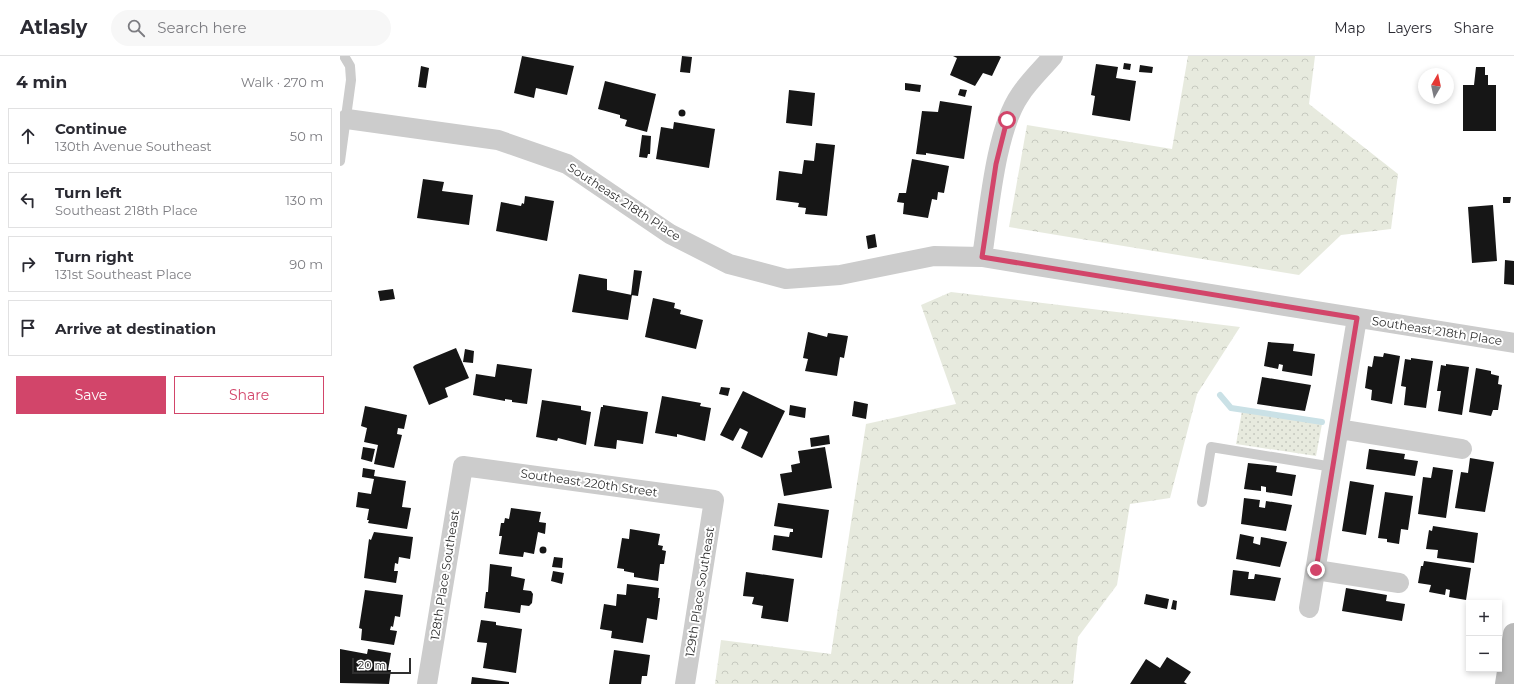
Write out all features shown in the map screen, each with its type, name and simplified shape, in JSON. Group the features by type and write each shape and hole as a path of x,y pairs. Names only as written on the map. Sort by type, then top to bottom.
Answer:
{"main road":[{"path":"1506,684 1514,634"}],"street":[{"path":"982,257 996,164 1007,120 1019,96 1053,56"},
{"name":"Southeast 218th Place","path":"347,119 498,140 567,164 670,234 729,264 786,279 840,275 934,256 982,257 1514,343"},
{"path":"1310,608 1357,318"},
{"path":"1339,429 1462,449"},
{"name":"Southeast 220th Street","path":"463,466 714,500"},
{"name":"128th Place Southeast","path":"427,684 463,466"},
{"name":"129th Place Southeast","path":"685,684 714,500"},
{"path":"1316,570 1399,583"}],"lane":[{"path":"340,161 347,119 351,80 350,66 344,56"},
{"path":"1202,502 1212,447 1333,467"}],"green space":[{"path":"1188,56 1315,56 1309,104 1398,174 1391,229 1341,235 1299,275 1009,227 1027,125 1172,149"},
{"path":"951,292 1240,327 1197,394 1170,498 1130,504 1117,585 1078,637 1073,684 715,684 721,640 831,654 866,424 956,404 921,305"},
{"path":"1242,411 1322,424 1316,456 1236,444"}],"building":[{"path":"522,56 574,66 567,95 536,88 534,98 514,93"},
{"path":"682,56 692,57 690,73 680,72"},
{"path":"953,56 1001,57 992,76 983,73 975,86 950,75 957,58"},
{"path":"1124,63 1131,64 1130,70 1123,69"},
{"path":"1096,64 1118,67 1116,78 1136,81 1130,121 1092,115 1095,96 1091,95"},
{"path":"1140,65 1153,67 1152,73 1139,72"},
{"path":"421,66 429,68 426,88 418,87"},
{"path":"1476,67 1485,67 1485,75 1488,75 1488,85 1496,85 1496,131 1463,131 1463,85 1474,85"},
{"path":"605,81 656,94 647,132 625,126 627,120 620,118 620,115 598,109"},
{"path":"905,83 921,85 920,92 905,90"},
{"path":"960,89 967,90 965,97 958,95"},
{"path":"789,90 815,93 812,126 786,123"},
{"path":"940,101 972,106 964,159 926,153 926,155 916,154 922,111 938,112"},
{"path":"682,109 685,110 685,116 682,117 679,116 678,113 679,110"},
{"path":"674,122 715,129 709,168 656,159 661,127 673,129"},
{"path":"642,135 651,136 650,154 648,154 647,158 639,157"},
{"path":"816,143 835,145 827,216 805,214 806,208 798,207 799,203 776,200 779,171 802,174 804,160 814,161"},
{"path":"912,159 949,166 944,193 938,192 937,200 932,199 928,218 903,214 904,203 897,202 899,193 906,193"},
{"path":"423,179 444,182 442,191 473,195 469,225 417,218"},
{"path":"525,196 554,201 547,241 496,231 501,202 521,206 522,203 524,204"},
{"path":"1503,197 1511,197 1510,203 1503,203"},
{"path":"1493,205 1497,261 1472,263 1468,207"},
{"path":"875,234 877,247 868,249 866,236"},
{"path":"1505,260 1514,261 1514,285 1504,284"},
{"path":"634,270 642,271 638,296 631,295"},
{"path":"579,274 607,279 607,290 632,295 628,320 572,312"},
{"path":"393,289 395,299 380,301 378,291"},
{"path":"653,298 675,303 674,308 681,310 680,314 703,320 696,349 645,337"},
{"path":"808,332 827,337 828,333 848,336 844,358 840,357 837,376 805,371 808,359 803,358"},
{"path":"1268,342 1294,344 1293,351 1315,354 1312,376 1282,371 1283,365 1279,364 1278,369 1264,366"},
{"path":"456,348 469,378 445,388 448,397 429,405 413,367"},
{"path":"465,349 474,351 473,363 463,362"},
{"path":"1384,353 1400,356 1392,404 1371,400 1372,390 1365,388 1368,366 1372,367 1374,356 1383,357"},
{"path":"1411,358 1433,361 1426,408 1404,405 1406,387 1401,386 1405,359 1411,360"},
{"path":"497,364 532,369 527,404 512,402 512,400 505,399 505,401 473,395 476,374 495,377"},
{"path":"1446,364 1469,367 1462,415 1438,411 1441,391 1437,391 1441,365 1446,366"},
{"path":"1476,368 1491,371 1491,374 1499,376 1498,384 1502,385 1498,410 1493,410 1491,416 1469,412"},
{"path":"1262,377 1311,385 1305,411 1257,404"},
{"path":"721,387 730,388 728,396 719,394"},
{"path":"743,391 785,411 762,458 741,448 748,432 740,428 733,441 720,435"},
{"path":"662,396 701,403 700,406 711,408 705,441 677,434 677,437 655,433"},
{"path":"542,400 581,406 581,410 591,412 586,445 558,438 557,441 536,437"},
{"path":"854,401 868,404 866,419 852,416"},
{"path":"603,405 648,412 643,444 617,440 616,449 594,446 601,407 603,407"},
{"path":"790,405 806,408 805,418 789,415"},
{"path":"365,406 407,415 404,429 398,428 397,434 402,435 394,468 374,464 378,445 364,442 367,428 361,426"},
{"path":"829,435 830,444 811,447 810,438"},
{"path":"363,447 375,449 372,462 361,459"},
{"path":"825,447 832,488 784,496 780,474 792,472 791,465 800,463 798,451"},
{"path":"1369,449 1405,454 1404,459 1418,461 1415,476 1366,469"},
{"path":"1470,458 1494,462 1485,512 1455,508 1461,472 1468,473"},
{"path":"1248,463 1277,466 1276,472 1296,475 1292,496 1266,492 1266,487 1261,486 1261,491 1244,489"},
{"path":"1433,467 1453,470 1446,518 1418,514 1423,477 1431,478"},
{"path":"363,468 375,470 374,476 406,481 402,507 411,508 407,529 368,523 369,520 367,520 369,509 356,507 358,492 371,494 374,479 362,477"},
{"path":"1350,481 1374,485 1366,535 1342,531"},
{"path":"1385,492 1413,496 1408,530 1401,529 1399,544 1387,542 1387,539 1378,538"},
{"path":"1244,498 1260,500 1259,507 1265,508 1266,501 1292,505 1286,531 1241,524"},
{"path":"778,503 829,510 822,558 772,550 774,535 789,537 790,532 793,532 793,529 774,526"},
{"path":"511,508 541,512 539,522 546,523 545,534 538,532 534,554 524,552 523,557 499,554 502,536 499,536 501,523 504,523 505,518 509,519"},
{"path":"1433,526 1478,533 1474,563 1437,558 1438,550 1426,549 1429,530 1432,531"},
{"path":"630,529 660,534 658,545 663,546 662,550 666,551 664,564 660,564 658,581 634,577 634,573 617,568 622,538 629,539"},
{"path":"374,532 413,537 410,559 399,557 398,564 395,563 394,571 398,571 396,583 364,578 369,539 371,540"},
{"path":"1240,534 1254,537 1253,543 1260,545 1261,537 1287,542 1280,567 1236,559"},
{"path":"543,546 546,547 546,553 543,554 540,553 539,550 540,547"},
{"path":"554,557 563,558 562,568 552,567"},
{"path":"1424,561 1471,568 1466,600 1449,597 1450,590 1446,589 1445,595 1429,592 1431,585 1418,583 1421,566 1423,566"},
{"path":"490,564 512,567 511,576 525,579 523,590 531,591 533,594 532,603 529,606 521,605 520,613 484,608 486,592 488,592"},
{"path":"1233,570 1249,572 1248,579 1254,579 1255,574 1281,578 1275,601 1230,595"},
{"path":"553,571 564,573 562,584 551,581"},
{"path":"746,572 794,579 788,622 761,618 763,606 752,604 754,597 743,596"},
{"path":"627,584 659,588 658,598 660,598 657,620 647,618 643,643 611,638 612,631 600,629 604,604 616,606 617,594 626,595"},
{"path":"1346,588 1387,595 1386,601 1405,604 1402,621 1342,611"},
{"path":"365,590 403,595 400,617 395,616 393,627 391,626 390,630 397,631 394,645 361,640 362,629 359,628"},
{"path":"1146,594 1169,599 1167,609 1144,604"},
{"path":"1173,600 1177,601 1176,610 1171,609"},
{"path":"481,620 496,622 496,625 522,629 516,673 483,668 487,643 477,642"},
{"path":"340,649 367,654 368,649 391,653 388,670 391,670 389,684 340,683"},
{"path":"614,650 650,655 647,676 642,676 641,684 609,684"},
{"path":"1167,657 1191,672 1184,682 1187,684 1130,684 1146,659 1160,668"},
{"path":"472,677 509,682 509,684 471,684"}],"waterway":[{"path":"1220,395 1231,408 1322,422"}],"route":[{"path":"1007,120 996,164 982,257 1357,318 1316,570"}]}
